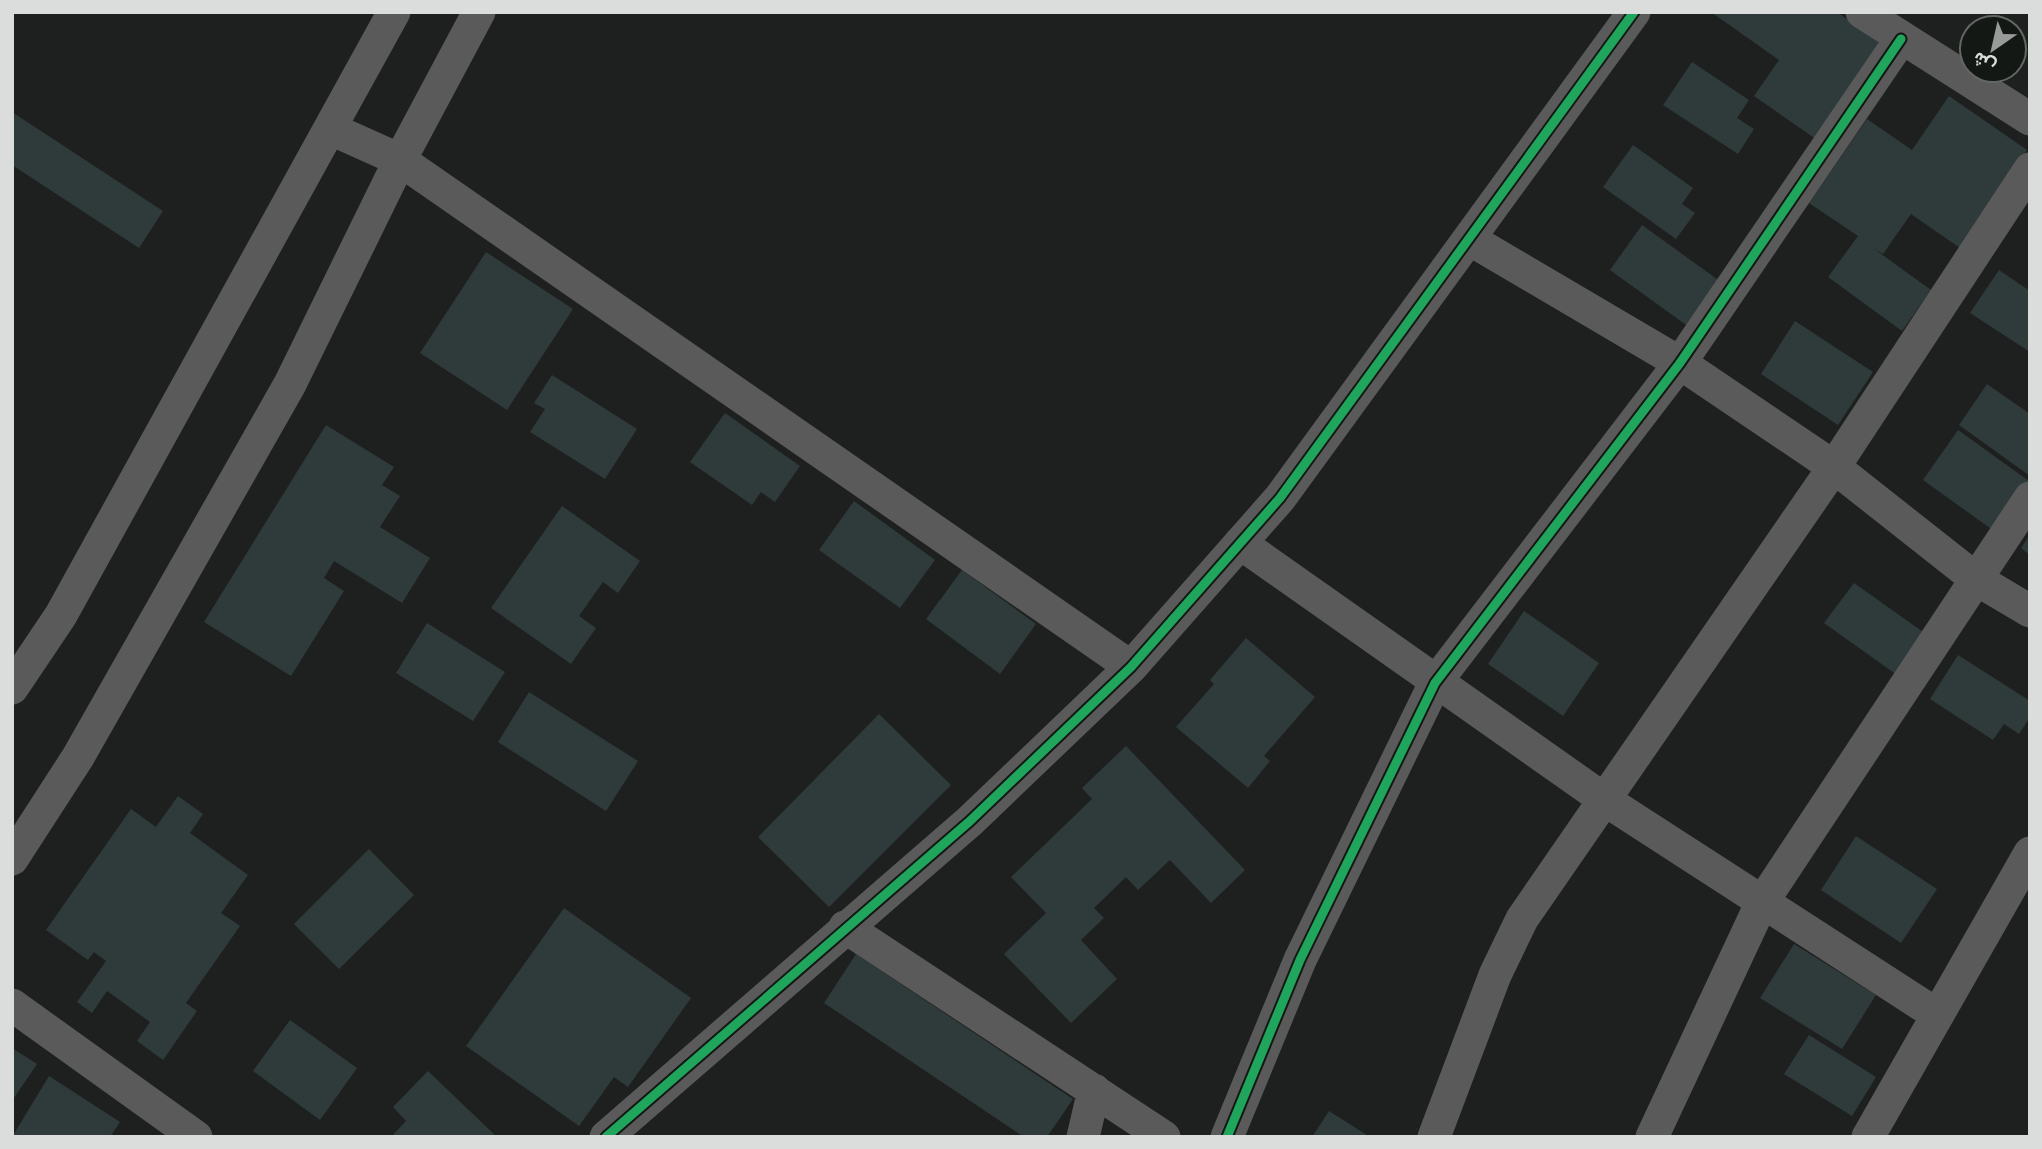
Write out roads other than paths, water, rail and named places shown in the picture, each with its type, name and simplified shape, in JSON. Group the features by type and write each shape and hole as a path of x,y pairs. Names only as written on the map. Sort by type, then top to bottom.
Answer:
{"street":[{"path":"12,688 61,615 394,12"},
{"path":"12,859 78,757 290,384 400,160 479,12"},
{"path":"606,1137 970,821 1131,667 1280,498 1471,240 1634,12"},
{"path":"1862,12 2030,119"},
{"path":"1227,1137 1300,960 1435,683 1680,363 1901,39"},
{"path":"331,129 400,160 1131,667"},
{"path":"1434,1137 1485,999 1522,919 1834,467 2030,169"},
{"path":"1471,240 1680,363 1834,467 1976,579 2030,611"},
{"path":"1652,1137 1761,904 2030,498"},
{"path":"1240,543 1435,683 1605,800 1761,904 1936,1014"},
{"path":"1868,1137 2030,853"},
{"path":"845,927 1164,1137"},
{"path":"12,1005 196,1137"},
{"path":"1083,1137 1094,1090"}]}
